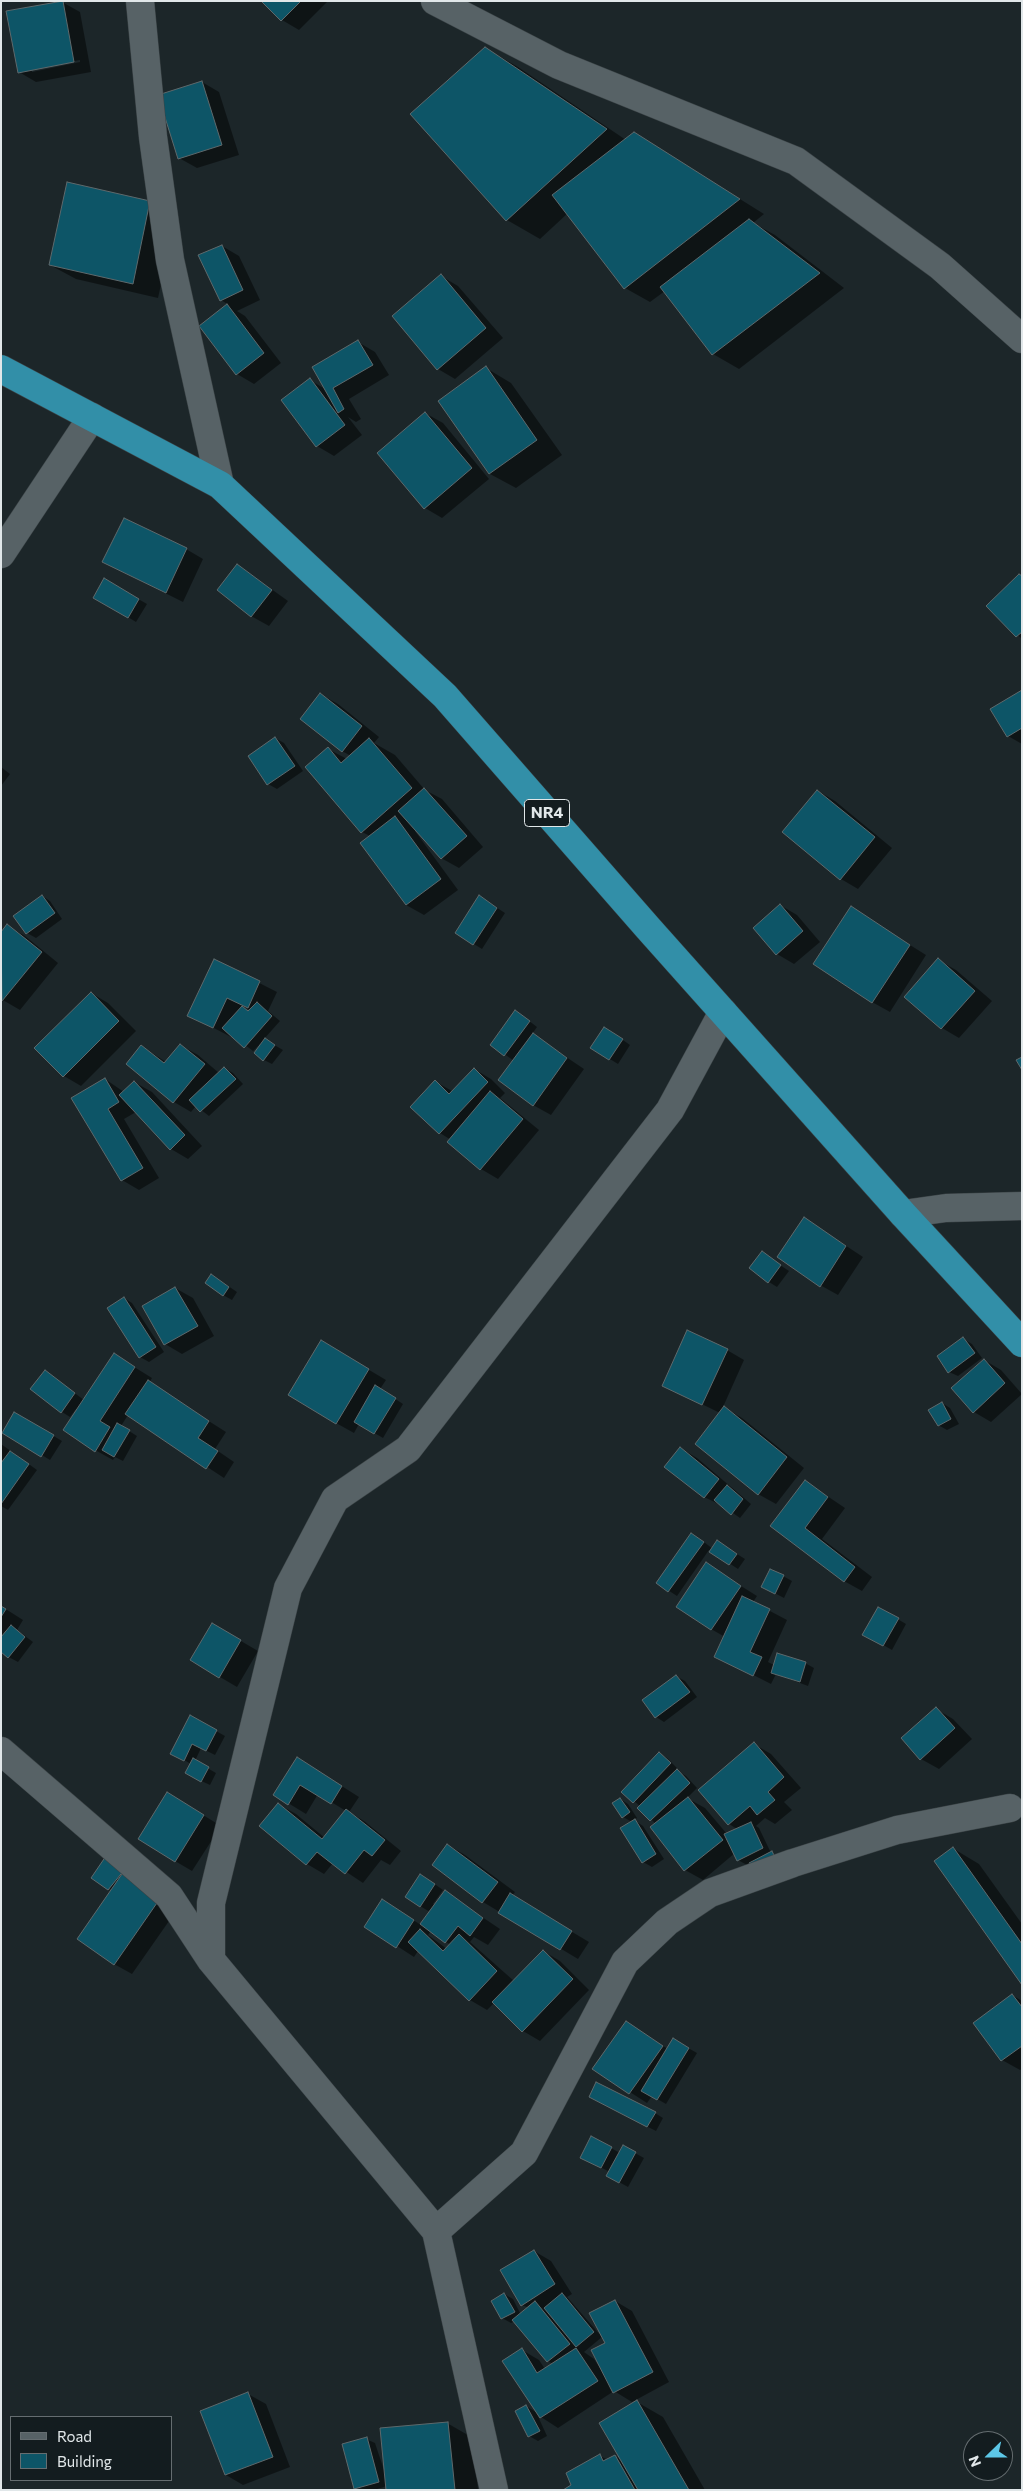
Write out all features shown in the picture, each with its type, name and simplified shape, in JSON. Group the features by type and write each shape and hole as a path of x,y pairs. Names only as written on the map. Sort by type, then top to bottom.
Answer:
{"highway":[{"name":"NR4","path":"1,369 220,485 445,696 902,1214 1022,1343"}],"street":[{"path":"140,1 153,137 170,260 220,485"},
{"path":"435,1 559,65 796,161 940,266 1022,339"},
{"path":"1,554 92,417"},
{"path":"210,1960 211,1903 288,1588 334,1499 408,1449 670,1110 723,1012"},
{"path":"902,1214 946,1208 1022,1206"},
{"path":"1,1752 169,1896 210,1960 436,2231 494,2490"},
{"path":"436,2231 524,2153 625,1962 667,1922 710,1893 793,1863 897,1830 1010,1808"}],"building":[{"path":"63,1 74,62 18,73 6,11"},
{"path":"261,1 301,1 281,21"},
{"path":"485,47 607,129 506,221 410,114"},
{"path":"202,81 222,145 178,159 158,95"},
{"path":"634,132 740,199 624,289 552,195"},
{"path":"67,182 150,201 133,284 49,265"},
{"path":"749,219 820,273 712,355 660,287"},
{"path":"222,245 243,290 220,301 198,255"},
{"path":"441,274 486,328 437,370 392,316"},
{"path":"227,304 264,353 236,375 199,326"},
{"path":"358,340 373,365 333,388 344,409 338,413 312,367"},
{"path":"486,366 537,440 489,474 438,401"},
{"path":"310,378 345,425 316,447 281,400"},
{"path":"425,412 472,468 424,509 377,453"},
{"path":"124,518 187,548 166,593 102,562"},
{"path":"237,564 272,590 251,617 217,590"},
{"path":"1019,574 1022,576 1022,632 1016,637 986,606"},
{"path":"104,578 139,599 128,618 93,598"},
{"path":"1022,690 1022,728 1007,737 990,709"},
{"path":"320,693 362,726 342,752 300,719"},
{"path":"275,737 295,766 267,785 248,756"},
{"path":"369,738 412,788 361,833 305,767 328,747 341,763"},
{"path":"424,788 467,836 441,859 398,811"},
{"path":"817,790 875,837 840,880 782,832"},
{"path":"395,816 441,879 406,905 360,843"},
{"path":"42,895 55,913 26,934 13,916"},
{"path":"479,895 497,908 473,945 455,933"},
{"path":"780,904 803,931 776,955 753,928"},
{"path":"851,906 910,945 872,1003 813,964"},
{"path":"7,924 42,952 2,1001 1,932"},
{"path":"938,958 975,991 941,1029 904,997"},
{"path":"214,959 260,981 248,1008 227,998 213,1028 187,1016"},
{"path":"91,992 119,1021 63,1077 34,1048"},
{"path":"257,1002 272,1016 244,1048 222,1028 242,1006 248,1011"},
{"path":"515,1010 530,1021 504,1056 490,1045"},
{"path":"604,1027 623,1039 609,1060 590,1048"},
{"path":"533,1033 567,1058 533,1106 498,1080"},
{"path":"265,1038 275,1045 263,1061 254,1053"},
{"path":"180,1044 205,1064 173,1103 126,1064 141,1045 164,1063"},
{"path":"1022,1057 1022,1070 1016,1060"},
{"path":"224,1067 236,1079 200,1112 189,1100"},
{"path":"474,1068 488,1082 439,1134 410,1107 435,1080 449,1094"},
{"path":"105,1078 119,1102 108,1109 143,1168 121,1181 71,1098"},
{"path":"134,1081 185,1135 170,1150 119,1095"},
{"path":"490,1091 523,1119 480,1170 447,1142"},
{"path":"804,1217 846,1246 820,1287 777,1257"},
{"path":"762,1251 781,1265 768,1283 749,1268"},
{"path":"211,1274 229,1287 223,1296 205,1283"},
{"path":"175,1287 198,1326 164,1345 142,1306"},
{"path":"124,1297 156,1347 139,1358 107,1308"},
{"path":"687,1330 728,1349 702,1405 662,1386"},
{"path":"963,1337 975,1353 948,1373 937,1356"},
{"path":"321,1340 369,1369 336,1424 288,1395"},
{"path":"114,1353 135,1367 100,1421 110,1427 95,1452 63,1430"},
{"path":"984,1359 1005,1383 973,1413 951,1388"},
{"path":"45,1370 75,1393 61,1413 30,1389"},
{"path":"148,1380 209,1421 198,1438 218,1451 206,1469 125,1414"},
{"path":"375,1385 396,1398 374,1434 354,1422"},
{"path":"942,1402 951,1419 938,1426 928,1410"},
{"path":"724,1406 787,1457 758,1495 695,1444"},
{"path":"14,1412 54,1435 41,1457 2,1433"},
{"path":"117,1423 130,1430 114,1457 102,1450"},
{"path":"680,1447 719,1479 704,1498 664,1467"},
{"path":"10,1451 29,1464 1,1504 1,1463"},
{"path":"805,1480 828,1497 805,1528 855,1567 844,1582 770,1526"},
{"path":"727,1485 743,1499 731,1515 714,1500"},
{"path":"691,1533 704,1542 668,1592 656,1583"},
{"path":"717,1540 737,1554 729,1565 709,1552"},
{"path":"706,1562 741,1586 711,1630 676,1607"},
{"path":"770,1569 784,1575 775,1594 761,1587"},
{"path":"742,1596 770,1609 750,1652 762,1657 753,1676 714,1657"},
{"path":"1,1606 6,1609 1,1617"},
{"path":"878,1607 899,1618 883,1646 862,1635"},
{"path":"212,1623 241,1640 219,1678 190,1660"},
{"path":"11,1625 25,1637 8,1658 1,1652 1,1637"},
{"path":"777,1653 806,1662 800,1682 771,1673"},
{"path":"676,1675 690,1692 655,1718 642,1700"},
{"path":"936,1707 955,1728 920,1760 901,1738"},
{"path":"190,1715 217,1730 206,1751 192,1744 184,1761 170,1754"},
{"path":"754,1742 784,1777 768,1792 775,1800 757,1815 750,1806 728,1825 698,1790"},
{"path":"659,1752 671,1763 633,1803 621,1792"},
{"path":"297,1757 342,1786 331,1804 300,1785 288,1805 273,1795"},
{"path":"193,1758 209,1767 201,1782 185,1773"},
{"path":"677,1769 690,1783 650,1821 637,1808"},
{"path":"167,1792 204,1815 175,1862 138,1839"},
{"path":"688,1797 723,1840 684,1871 650,1827"},
{"path":"620,1798 630,1812 622,1818 612,1803"},
{"path":"278,1803 322,1839 346,1809 385,1840 372,1856 364,1850 345,1874 317,1852 306,1865 259,1826"},
{"path":"635,1819 656,1854 642,1863 620,1828"},
{"path":"751,1822 763,1848 737,1861 724,1834"},
{"path":"447,1844 498,1882 482,1903 432,1865"},
{"path":"953,1847 1022,1944 1022,1985 934,1861"},
{"path":"772,1851 777,1862 754,1873 749,1863"},
{"path":"106,1856 125,1869 108,1890 91,1878"},
{"path":"122,1874 159,1900 114,1965 77,1939"},
{"path":"420,1874 435,1884 420,1907 405,1897"},
{"path":"445,1890 483,1918 470,1936 458,1926 445,1943 420,1924"},
{"path":"510,1893 572,1931 560,1950 498,1913"},
{"path":"382,1899 414,1920 396,1948 364,1927"},
{"path":"420,1929 443,1951 459,1934 497,1971 469,2001 408,1942"},
{"path":"543,1950 573,1979 522,2032 492,2002"},
{"path":"1012,1994 1022,2007 1022,2046 1001,2061 973,2023"},
{"path":"626,2021 663,2046 629,2094 592,2069"},
{"path":"673,2038 689,2048 657,2100 641,2091"},
{"path":"596,2082 656,2112 647,2127 589,2097"},
{"path":"591,2136 612,2147 601,2168 580,2158"},
{"path":"623,2145 636,2152 619,2183 606,2176"},
{"path":"534,2250 555,2284 521,2306 500,2270"},
{"path":"504,2293 515,2312 501,2319 491,2301"},
{"path":"562,2293 594,2332 576,2347 544,2308"},
{"path":"615,2300 653,2372 613,2393 591,2350 605,2343 589,2313"},
{"path":"535,2301 570,2344 547,2362 512,2320"},
{"path":"522,2348 537,2373 576,2348 598,2381 540,2418 502,2361"},
{"path":"248,2392 273,2457 225,2475 200,2411"},
{"path":"637,2400 689,2490 638,2490 599,2423"},
{"path":"526,2405 540,2431 528,2437 515,2411"},
{"path":"448,2422 455,2490 386,2490 380,2428"},
{"path":"367,2437 379,2482 354,2489 342,2444"},
{"path":"600,2454 603,2461 615,2455 635,2490 563,2490 571,2485 566,2473"}]}
